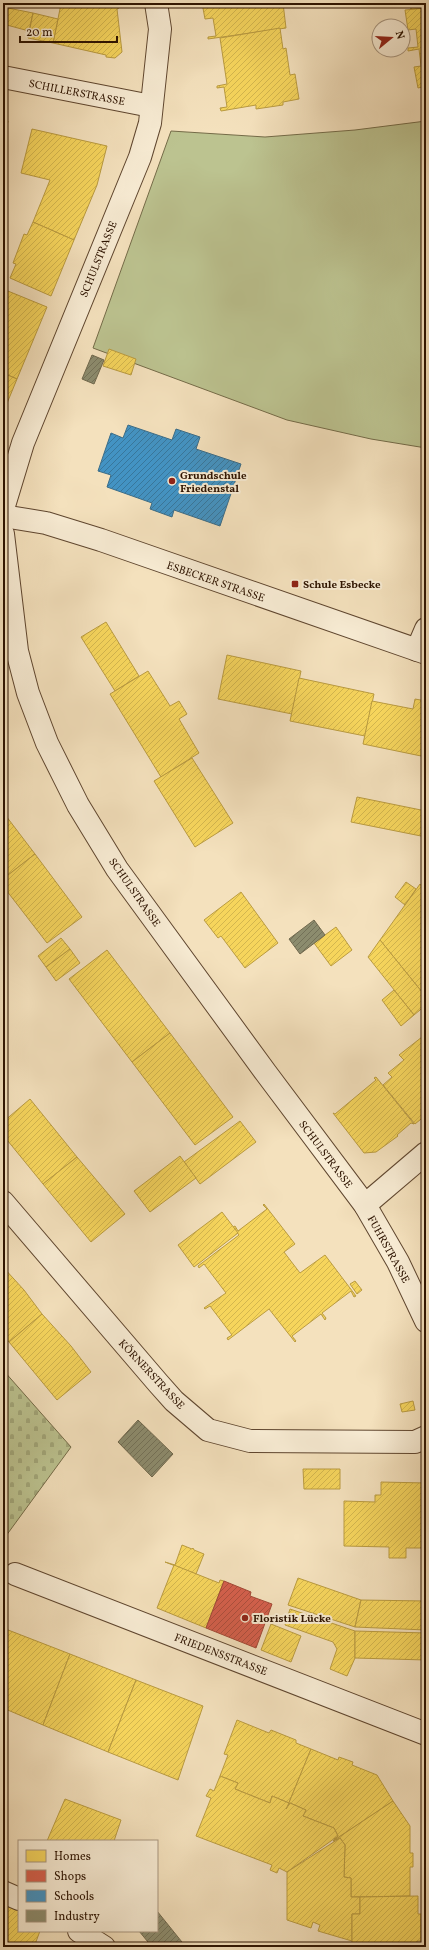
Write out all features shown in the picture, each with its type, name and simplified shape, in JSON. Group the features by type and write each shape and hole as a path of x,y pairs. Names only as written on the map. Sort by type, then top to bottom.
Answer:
{"street":[{"name":"SCHULSTRASSE","path":"3,509 22,443 140,156 150,123 160,29 156,3"},
{"name":"SCHILLERSTRASSE","path":"3,77 151,106"},
{"name":"ESBECKER STRASSE","path":"3,516 46,523 101,540 422,652"},
{"name":"SCHULSTRASSE","path":"3,534 17,652 28,693 47,743 78,805 117,869 365,1206"},
{"path":"422,652 426,629"},
{"name":"FUHRSTRASSE","path":"426,1153 365,1206 398,1262 426,1321"},
{"name":"KÖRNERSTRASSE","path":"3,1202 158,1383 174,1400 208,1430 250,1441 279,1442 415,1442 426,1437"},
{"name":"FRIEDENSSTRASSE","path":"15,1574 426,1734"},
{"path":"3,1892 18,1899"},
{"path":"81,1932 104,1947"}],"green space":[{"path":"426,121 426,448 371,439 287,420 93,348 171,131 265,137 355,130"},
{"path":"3,1370 71,1447 3,1540"}],"building: Homes":[{"path":"118,3 119,8 117,9 122,52 115,58 53,43 61,4"},
{"path":"202,3 283,3 286,28 208,39 208,37 216,36 213,18 205,19"},
{"path":"410,3 426,3 426,8 411,10"},
{"path":"3,7 33,13 29,31 3,24"},
{"path":"426,8 426,86 418,88 414,67 421,66 419,49 411,50 411,48 418,47 416,29 411,30 411,18 406,18 405,10"},
{"path":"33,13 58,19 53,43 28,38"},
{"path":"280,28 283,49 286,48 290,75 295,74 299,99 283,102 283,105 256,109 256,105 221,111 220,108 227,107 224,87 217,88 217,86 227,84 220,38"},
{"path":"3,120 8,121 3,144"},
{"path":"32,129 107,146 97,185 74,240 33,222 50,180 21,173"},
{"path":"33,222 74,240 51,296 10,278 16,264 13,263 24,234 27,235"},
{"path":"3,289 47,307 17,379 3,373"},
{"path":"109,349 136,359 131,375 103,366"},
{"path":"3,373 17,379 3,413"},
{"path":"106,622 139,676 115,691 81,637"},
{"path":"227,655 301,671 292,714 218,699"},
{"path":"148,671 170,706 179,701 187,714 179,719 199,753 161,777 110,694"},
{"path":"299,678 374,694 365,736 290,721"},
{"path":"415,699 426,701 426,757 363,744 372,701 413,709"},
{"path":"192,758 233,823 195,847 154,781"},
{"path":"357,797 426,811 426,837 351,822"},
{"path":"3,812 35,854 3,879"},
{"path":"35,854 82,917 47,943 3,886 3,879"},
{"path":"406,882 416,889 405,905 395,897"},
{"path":"420,884 426,892 426,997 380,940"},
{"path":"241,892 278,943 245,968 221,936 218,938 204,920"},
{"path":"336,927 352,950 331,966 314,943"},
{"path":"61,938 70,949 46,967 38,956"},
{"path":"380,940 426,997 426,1005 414,1015 368,957"},
{"path":"70,949 80,963 56,981 46,967"},
{"path":"107,950 170,1033 132,1062 69,979"},
{"path":"394,990 414,1015 401,1026 382,1000"},
{"path":"170,1033 233,1117 195,1145 132,1062"},
{"path":"422,1037 426,1043 426,1115 415,1124 383,1085 392,1077 388,1073 404,1060 399,1055"},
{"path":"376,1077 414,1124 411,1123 397,1135 398,1136 376,1152 364,1153 333,1113 335,1114 376,1080 374,1078"},
{"path":"30,1099 77,1157 43,1184 3,1135 3,1122"},
{"path":"240,1121 256,1142 200,1184 184,1162"},
{"path":"180,1156 196,1178 150,1212 134,1191"},
{"path":"77,1157 125,1214 91,1242 43,1184"},
{"path":"264,1204 295,1244 284,1252 300,1273 325,1255 356,1296 354,1297 351,1291 322,1313 326,1318 325,1320 321,1314 292,1336 296,1341 295,1342 269,1309 228,1340 227,1338 232,1335 210,1306 205,1309 204,1308 226,1293 204,1264 199,1268 198,1266 239,1235 233,1227 235,1226 238,1231 267,1209 263,1205"},
{"path":"222,1212 238,1233 194,1267 178,1245"},
{"path":"3,1267 24,1290 42,1314 9,1342 3,1335"},
{"path":"355,1281 362,1290 357,1294 350,1284"},
{"path":"42,1314 71,1346 91,1372 57,1400 9,1342"},
{"path":"413,1401 415,1410 402,1412 400,1404"},
{"path":"303,1469 340,1469 340,1489 304,1489"},
{"path":"381,1482 426,1483 426,1548 406,1548 406,1558 389,1558 389,1547 344,1546 344,1501 375,1502 375,1495 381,1495"},
{"path":"182,1545 192,1549 193,1548 194,1550 204,1554 196,1574 165,1562 175,1565"},
{"path":"174,1565 219,1583 220,1580 224,1581 206,1628 157,1608"},
{"path":"298,1578 361,1600 355,1627 288,1605"},
{"path":"361,1600 426,1601 426,1630 355,1627"},
{"path":"290,1609 355,1631 355,1658 347,1676 330,1669 337,1649 333,1642 285,1625"},
{"path":"271,1624 301,1636 291,1662 261,1650"},
{"path":"3,1628 70,1654 43,1725 3,1708"},
{"path":"355,1631 426,1633 426,1660 355,1658"},
{"path":"70,1654 136,1680 108,1752 43,1725"},
{"path":"136,1680 203,1706 178,1780 108,1752"},
{"path":"237,1720 269,1733 271,1730 296,1740 296,1743 311,1749 289,1803 272,1796 270,1803 235,1789 238,1783 220,1776 228,1755 224,1754"},
{"path":"311,1749 338,1760 339,1757 353,1762 352,1765 377,1775 393,1801 333,1841 338,1836 334,1828 303,1816 306,1810 290,1803 286,1810"},
{"path":"220,1776 238,1783 235,1789 270,1803 272,1796 289,1803 286,1809 290,1803 306,1810 303,1816 334,1828 338,1836 287,1872 279,1868 277,1873 270,1870 272,1865 196,1836 211,1798 206,1796 210,1789 214,1791"},
{"path":"65,1799 121,1820 114,1840 47,1840"},
{"path":"393,1801 410,1826 410,1853 413,1853 413,1867 410,1867 410,1896 351,1897 351,1878 344,1877 345,1845 340,1838 333,1841"},
{"path":"340,1838 345,1845 344,1877 351,1878 351,1897 360,1897 360,1914 352,1914 352,1941 318,1931 320,1925 313,1922 311,1928 287,1920 287,1872"},
{"path":"418,1896 418,1914 421,1914 421,1941 417,1941 417,1947 352,1947 352,1914 360,1914 360,1897"},
{"path":"3,1904 18,1911 18,1932 40,1932 34,1947 3,1947"}],"building: Shops":[{"path":"224,1581 251,1592 250,1596 272,1604 256,1648 206,1628"}],"building: Schools":[{"name":"Grundschule Friedenstal","path":"128,425 172,440 176,429 200,437 196,449 241,464 220,526 174,510 172,517 150,509 152,503 107,487 111,475 98,471 111,433 123,438"}],"building: Industry":[{"path":"92,355 104,360 94,384 82,379"},
{"path":"314,920 325,935 300,954 289,939"},
{"path":"138,1420 173,1454 152,1477 118,1442"},
{"path":"158,1912 186,1947 152,1947 140,1932 158,1932"}],"place":[{"name":"Grundschule Friedenstal","path":"172,481"},
{"name":"Schule Esbecke","path":"295,584"},
{"name":"Floristik Lücke","path":"245,1618"}]}
